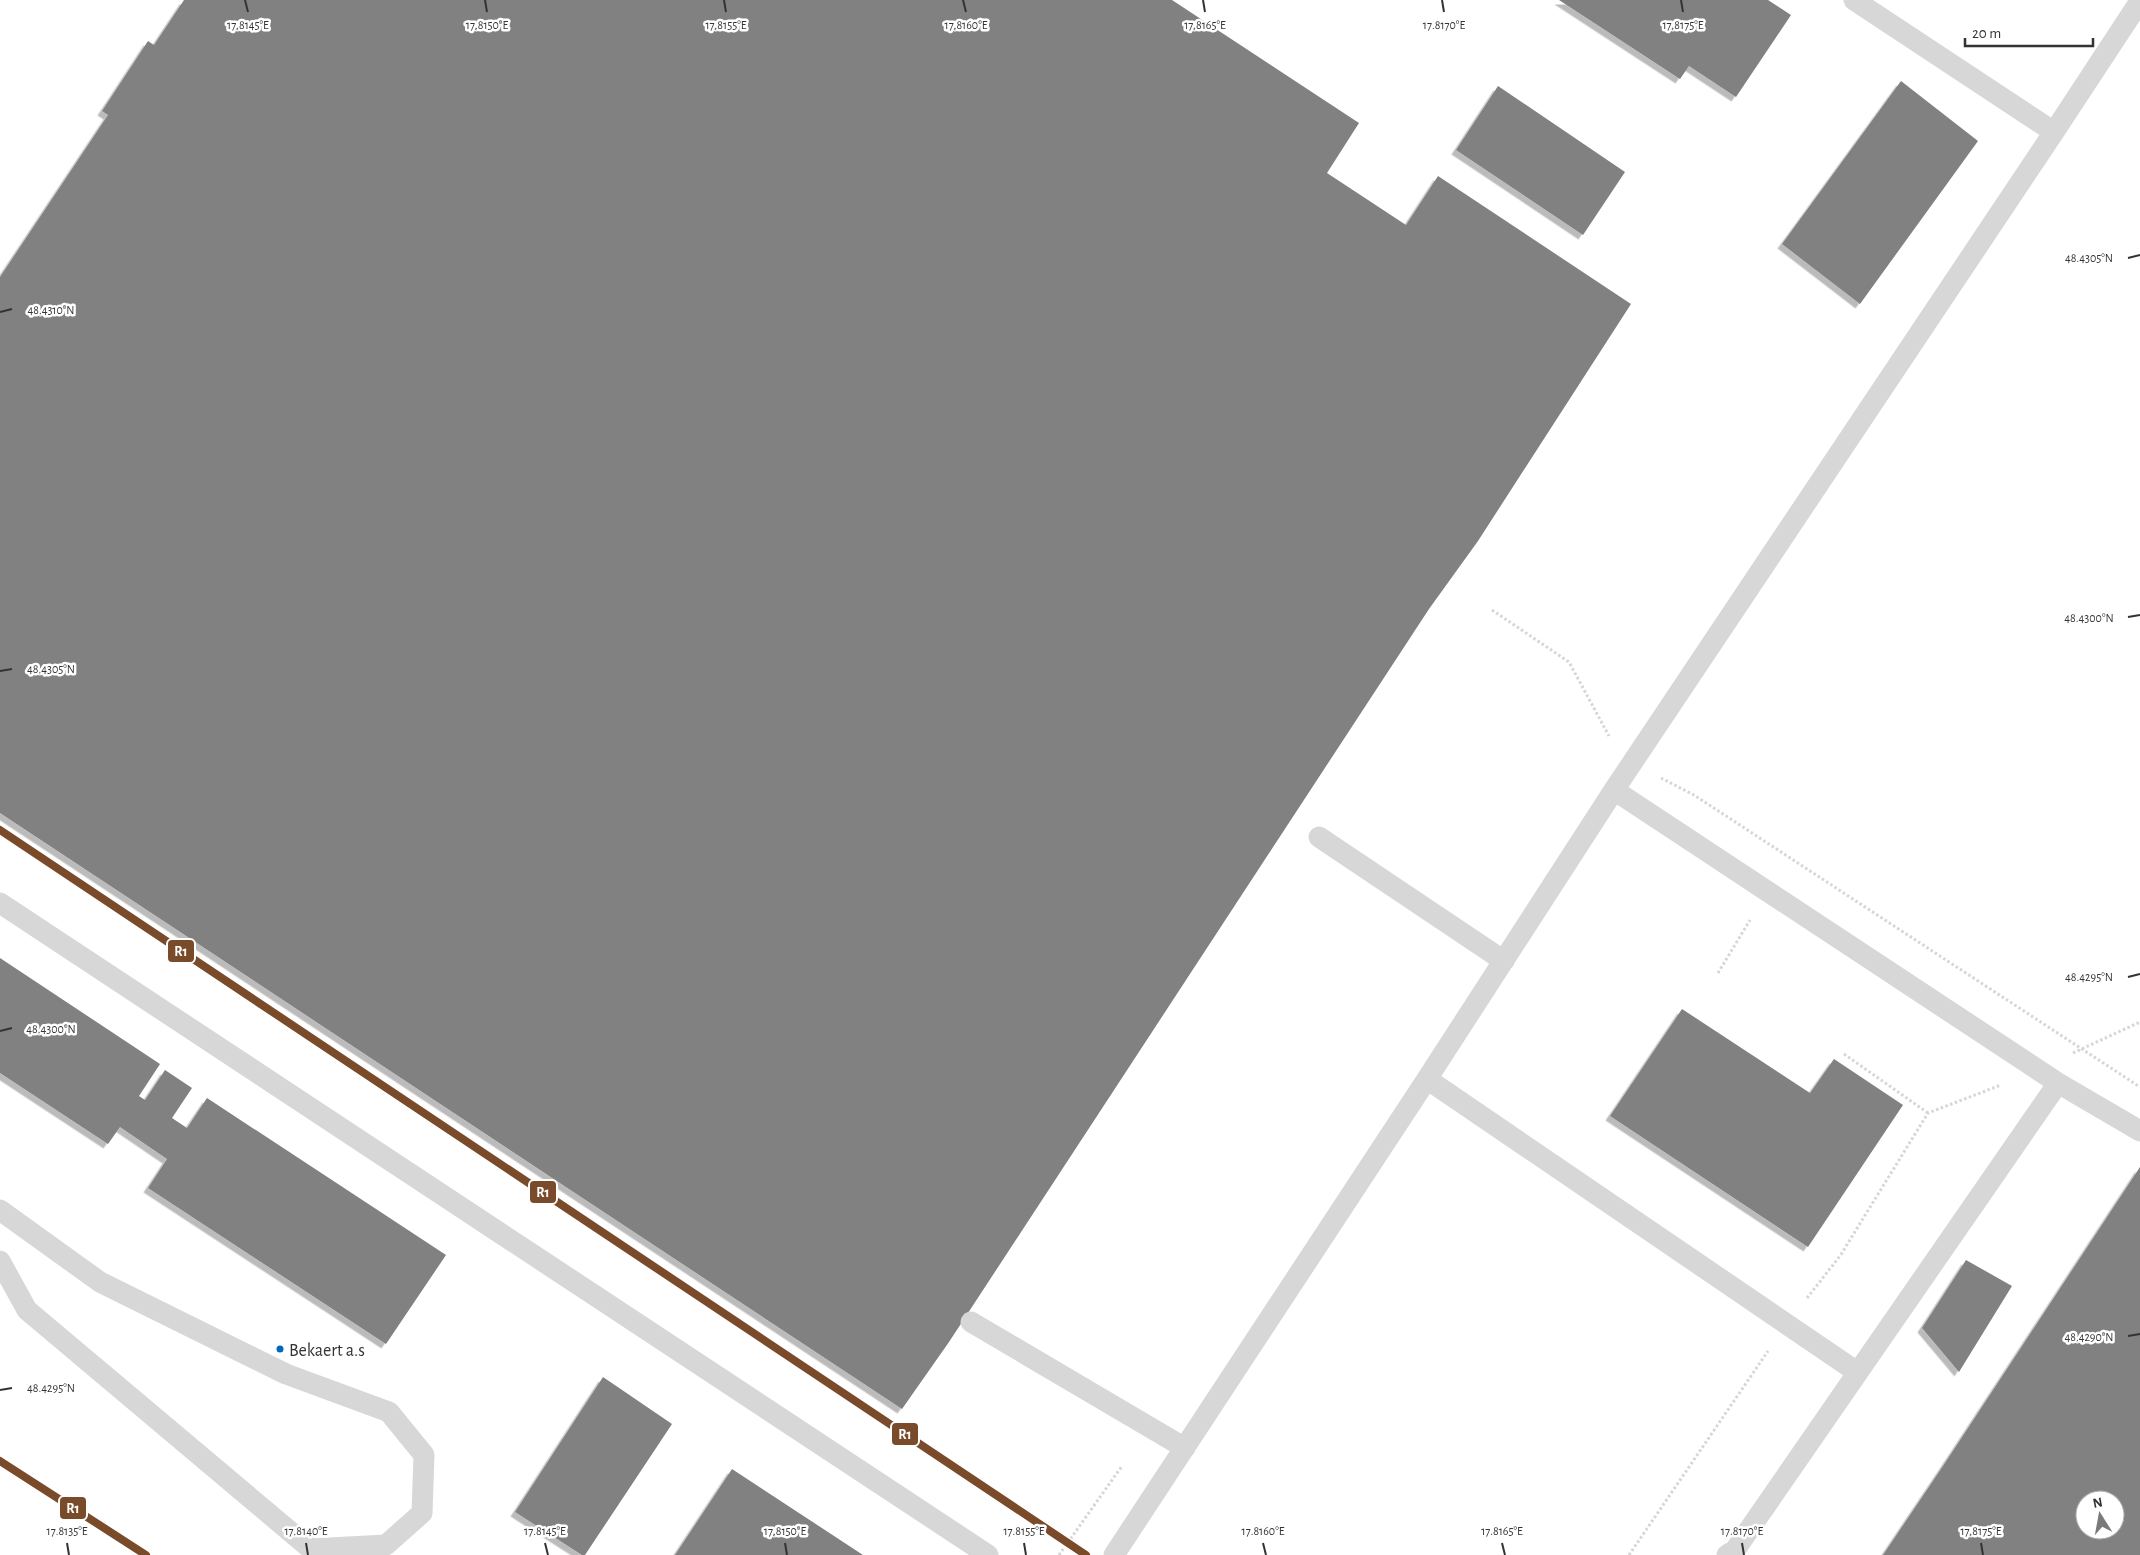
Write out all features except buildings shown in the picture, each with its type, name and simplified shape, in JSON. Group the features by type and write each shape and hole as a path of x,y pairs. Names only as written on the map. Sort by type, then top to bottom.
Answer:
{"lane":[{"path":"1854,0 2054,132"},
{"path":"1114,1555 1427,1079 1614,790 2140,1"},
{"path":"1614,790 2058,1083 2140,1130"},
{"path":"1319,837 1504,961"},
{"path":"0,903 988,1555"},
{"path":"1427,1079 1857,1372"},
{"path":"1727,1555 1735,1550 2058,1083"},
{"path":"0,1210 100,1282 286,1374 389,1412 424,1454 422,1513 386,1545 314,1552 27,1310 0,1261"},
{"path":"971,1322 1185,1448"}],"path":[{"path":"1492,610 1568,662 1618,754 1694,795 2140,1087"},
{"path":"1630,1555 1786,1324 1840,1256 1928,1113 2038,1070 2140,1022"},
{"path":"1844,1054 1928,1113"},
{"path":"1059,1555 1122,1466"}],"transit line":[{"name":"R1","path":"0,830 1086,1555"},
{"name":"R1","path":"0,1461 146,1555"}],"place":[{"name":"Bekaert a.s","path":"280,1349"}]}
